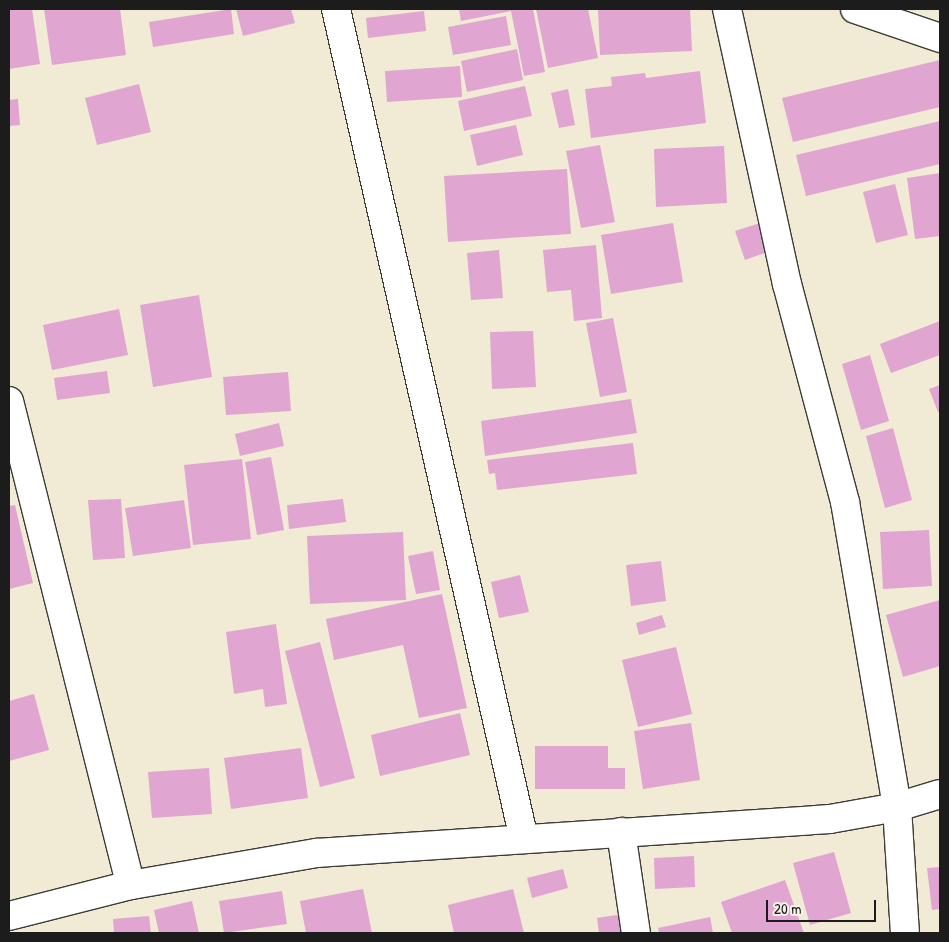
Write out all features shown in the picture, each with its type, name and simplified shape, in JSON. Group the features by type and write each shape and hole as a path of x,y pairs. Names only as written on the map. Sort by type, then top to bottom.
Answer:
{"street":[{"path":"336,9 524,839"},
{"path":"727,9 787,284 845,502 897,807 905,933"},
{"path":"855,9 940,38"},
{"path":"9,401 131,885"},
{"path":"9,916 131,885 316,852 830,819 897,807 940,794"},
{"path":"620,832 636,933"}],"building":[{"path":"9,9 32,9 40,64 9,69"},
{"path":"44,9 120,9 126,55 52,65"},
{"path":"231,9 234,34 153,47 149,22"},
{"path":"236,9 291,9 295,23 243,36"},
{"path":"459,9 533,9 545,72 524,76 511,11 461,21"},
{"path":"536,9 588,9 598,58 548,68"},
{"path":"598,9 690,9 692,51 600,55"},
{"path":"424,11 426,31 368,38 366,18"},
{"path":"506,16 511,45 453,55 448,27"},
{"path":"517,49 523,80 467,92 461,61"},
{"path":"940,60 940,107 793,142 782,98"},
{"path":"460,66 462,97 387,102 385,71"},
{"path":"700,71 706,123 591,138 585,89 612,86 611,77 645,73 646,78"},
{"path":"139,84 151,132 97,145 85,98"},
{"path":"525,86 532,116 464,131 458,101"},
{"path":"568,89 575,125 559,128 551,93"},
{"path":"18,99 20,125 9,126 9,100"},
{"path":"940,121 940,164 806,196 796,155"},
{"path":"516,125 523,155 477,166 470,135"},
{"path":"600,145 615,222 581,228 566,151"},
{"path":"724,146 727,203 656,207 654,149"},
{"path":"567,169 571,234 448,242 444,176"},
{"path":"940,173 940,236 915,239 907,178"},
{"path":"895,184 908,235 876,243 863,192"},
{"path":"673,223 683,282 611,294 601,235"},
{"path":"760,223 770,251 745,260 735,231"},
{"path":"596,245 602,318 574,321 571,290 547,292 543,250"},
{"path":"499,250 503,298 471,300 467,253"},
{"path":"199,295 212,377 153,387 140,305"},
{"path":"119,309 128,355 52,370 43,325"},
{"path":"613,318 627,392 600,397 586,323"},
{"path":"940,321 940,355 891,373 880,344"},
{"path":"533,331 536,387 492,389 490,332"},
{"path":"870,355 889,421 861,430 842,364"},
{"path":"107,371 110,393 57,400 54,378"},
{"path":"288,372 291,411 226,415 223,377"},
{"path":"940,385 940,412 938,412 929,389"},
{"path":"631,399 637,433 485,456 481,421"},
{"path":"279,423 284,446 240,456 235,434"},
{"path":"893,428 912,500 885,508 866,436"},
{"path":"633,443 637,474 497,490 495,473 489,474 487,460"},
{"path":"271,457 284,530 257,535 245,462"},
{"path":"242,459 251,539 193,545 184,465"},
{"path":"121,499 125,558 93,560 88,500"},
{"path":"343,499 346,522 289,529 287,505"},
{"path":"184,500 191,548 133,556 125,508"},
{"path":"15,505 33,583 9,589 9,506"},
{"path":"929,530 932,586 883,589 880,532"},
{"path":"403,532 406,600 310,604 307,536"},
{"path":"433,551 440,590 416,594 408,556"},
{"path":"661,561 666,601 631,606 626,565"},
{"path":"520,575 529,612 499,618 491,582"},
{"path":"442,594 467,708 419,718 403,645 334,660 326,619"},
{"path":"940,600 940,666 903,677 886,615"},
{"path":"662,615 666,627 639,635 636,623"},
{"path":"276,624 287,704 265,707 263,689 234,694 226,632"},
{"path":"320,642 355,778 320,787 285,651"},
{"path":"676,647 692,714 638,727 622,660"},
{"path":"34,694 49,750 9,761 9,701"},
{"path":"460,713 470,755 380,776 371,735"},
{"path":"691,723 700,780 643,789 634,731"},
{"path":"535,746 608,746 608,768 625,768 625,789 535,789"},
{"path":"301,748 308,798 231,809 224,758"},
{"path":"209,768 212,814 152,818 148,772"},
{"path":"834,852 851,913 810,925 793,863"},
{"path":"694,856 695,887 655,889 654,858"},
{"path":"940,867 940,909 932,910 927,868"},
{"path":"563,869 568,888 532,898 527,878"},
{"path":"785,880 804,933 732,933 721,902"},
{"path":"363,889 372,933 306,933 300,901"},
{"path":"513,889 524,933 454,933 448,905"},
{"path":"282,891 287,924 224,933 219,901"},
{"path":"192,901 199,933 159,933 154,910"},
{"path":"623,914 626,933 599,933 597,918"},
{"path":"149,916 151,933 114,933 113,919"},
{"path":"710,917 713,933 659,933 658,928"}]}
